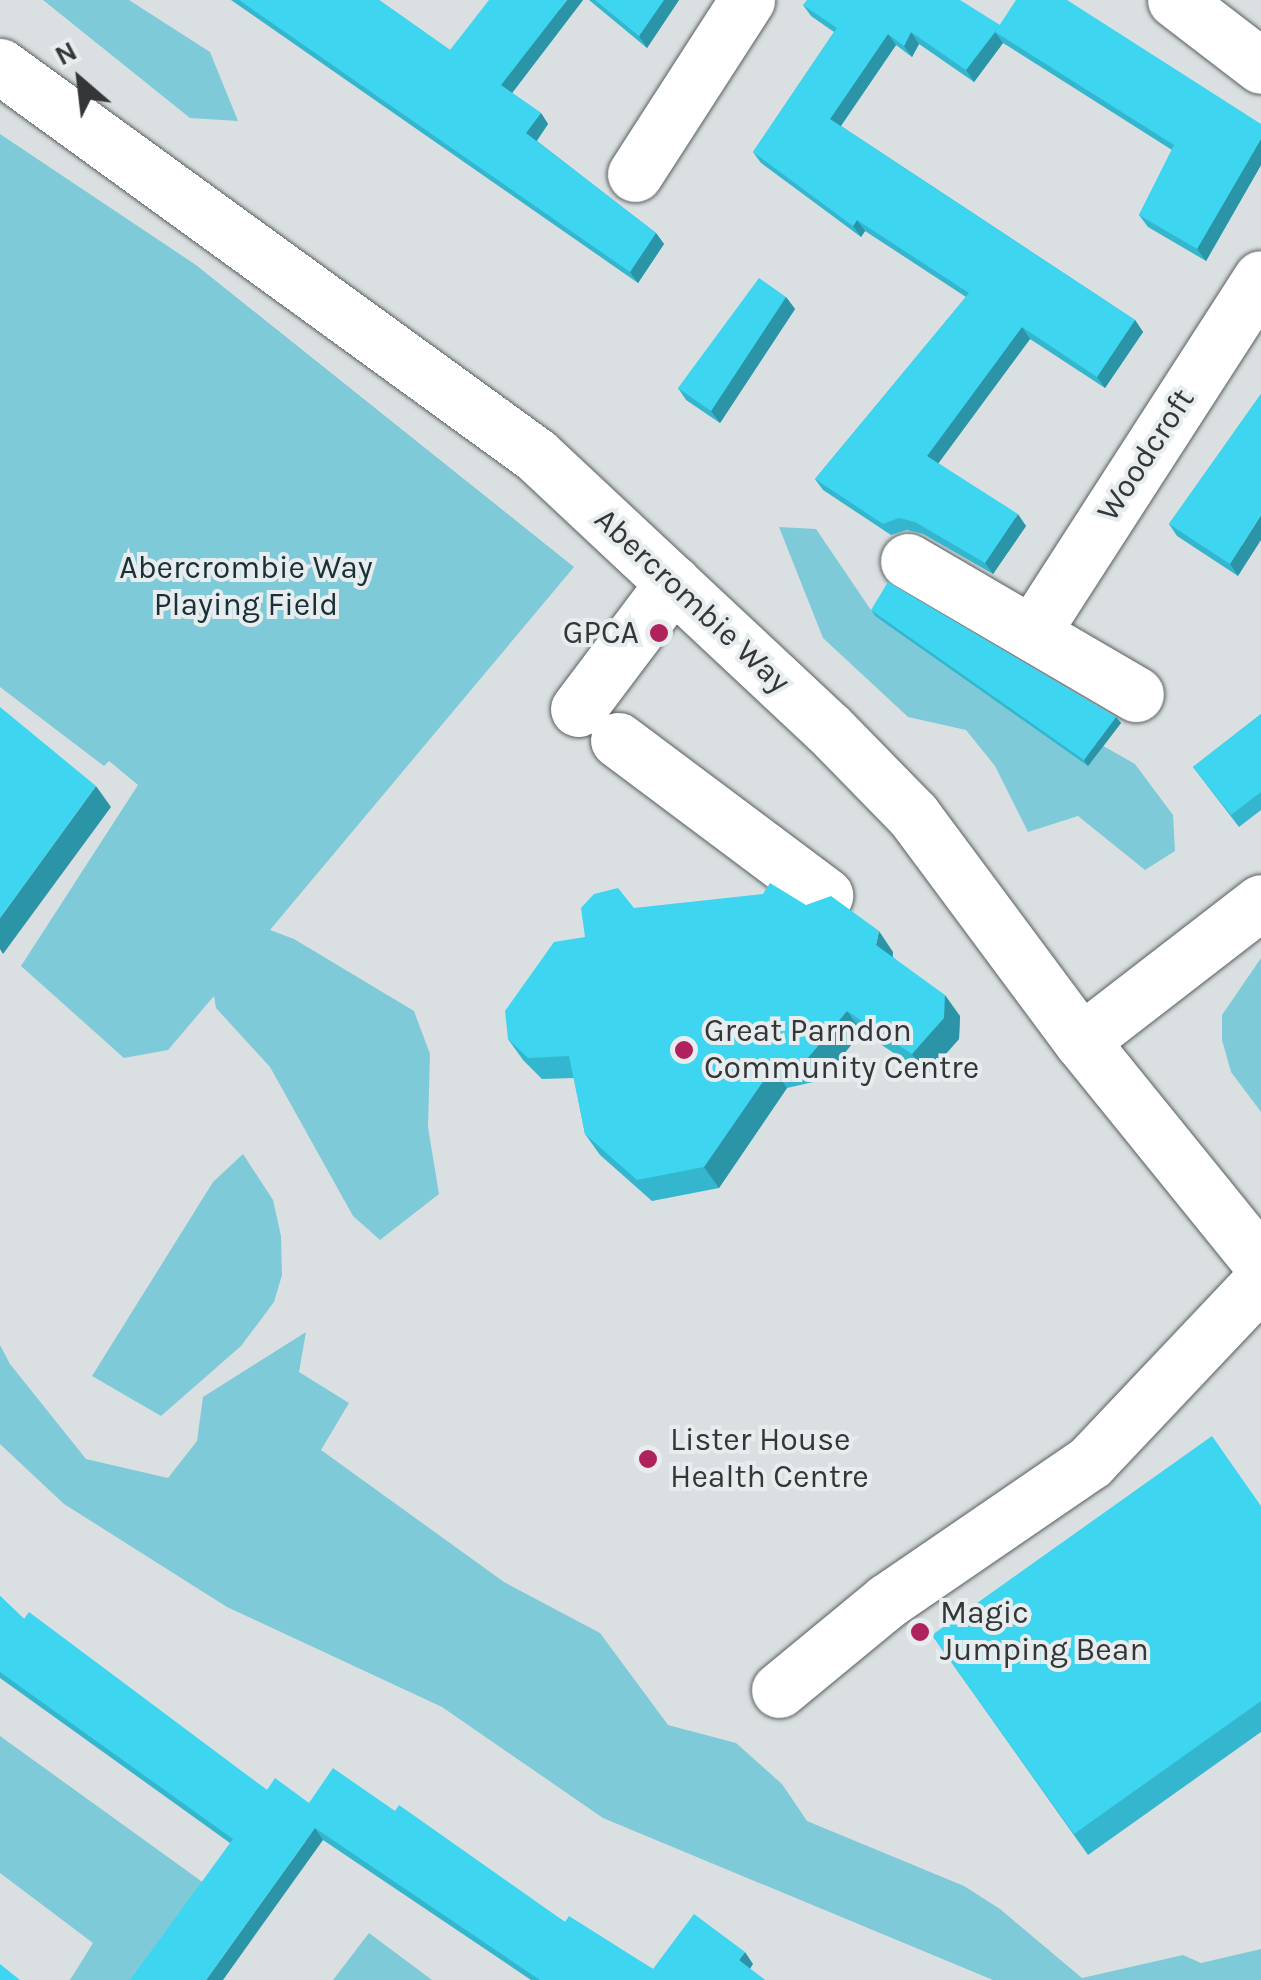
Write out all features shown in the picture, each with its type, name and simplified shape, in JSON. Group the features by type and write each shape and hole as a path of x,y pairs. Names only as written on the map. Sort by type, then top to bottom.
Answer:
{"street":[{"path":"635,174 748,0"},
{"path":"1175,0 1261,66"},
{"name":"Abercrombie Way","path":"0,66 536,455 828,728 913,815 1081,1041 1261,1263"},
{"name":"Woodcroft","path":"1032,632 1261,278"},
{"path":"908,561 1136,694"},
{"path":"673,583 598,724 824,895"},
{"path":"1081,1041 1261,902"},
{"path":"780,1690 887,1601 1090,1462 1261,1281"}],"green space":[{"path":"43,0 129,0 210,52 238,121 190,118"},
{"name":"Abercrombie Way Playing Field","path":"0,134 196,265 574,567 270,930 294,939 414,1011 430,1054 428,1127 439,1194 380,1240 353,1216 270,1067 216,1008 214,996 168,1050 124,1058 21,966 138,785 109,761 104,766 0,687"},
{"path":"779,527 816,529 875,616 1135,764 1173,815 1175,851 1145,870 1078,816 1028,832 995,766 966,730 908,717 823,638"},
{"path":"1261,958 1261,1112 1231,1072 1222,1040 1222,1015"},
{"path":"243,1154 273,1200 281,1236 282,1275 274,1302 241,1346 161,1416 92,1376 213,1182"},
{"path":"306,1332 299,1372 349,1403 321,1450 504,1582 600,1633 668,1725 736,1743 782,1784 807,1821 964,1886 1000,1909 1082,1978 1183,1955 1201,1963 1261,1949 1261,1980 993,1980 603,1818 442,1707 227,1607 64,1504 0,1444 0,1345 10,1364 86,1459 168,1478 197,1441 203,1397"},
{"path":"0,1736 208,1886 137,1980 70,1980 93,1943 0,1873"},
{"path":"369,1933 432,1980 333,1980"}],"building":[{"path":"239,0 379,0 450,50 489,0 567,0 501,85 541,113 526,133 656,233 630,272"},
{"path":"595,0 664,0 639,36"},
{"path":"807,0 960,0 1000,25 966,70 911,32 904,46 888,34 830,119 1135,320 1097,377 1022,327 927,456 1018,514 985,563 915,522 899,518 883,524 815,479 969,293 857,220 853,226 753,152 837,28 803,5"},
{"path":"1016,0 1067,0 1261,124 1261,139 1197,249 1139,215 1174,145 995,32"},
{"path":"759,278 786,297 711,411 678,388"},
{"path":"1261,394 1261,515 1230,564 1169,524"},
{"path":"888,582 1116,717 1084,760 871,610"},
{"path":"0,707 96,786 0,918"},
{"path":"1261,714 1261,792 1231,815 1193,767"},
{"name":"Great Parndon Community Centre","path":"770,883 806,905 831,896 879,931 876,945 945,995 944,1018 912,1054 847,1011 807,1059 773,1067 704,1167 637,1180 585,1134 569,1056 528,1058 508,1039 505,1011 554,942 585,937 581,908 594,894 618,888 634,908 763,894"},
{"path":"1212,1436 1261,1506 1261,1701 1074,1834 932,1635"},
{"path":"0,1596 24,1619 29,1612 267,1790 275,1778 309,1803 333,1768 395,1811 399,1805 565,1922 569,1916 653,1969 694,1914 745,1952 739,1960 765,1980 540,1980 315,1828 206,1980 130,1980 233,1839 0,1672"},
{"path":"0,1964 20,1980 0,1980"}],"place":[{"name":"GPCA","path":"659,633"},
{"name":"Great Parndon Community Centre","path":"684,1050"},
{"name":"Lister House Health Centre","path":"648,1459"},
{"name":"Magic Jumping Bean","path":"920,1632"}]}
